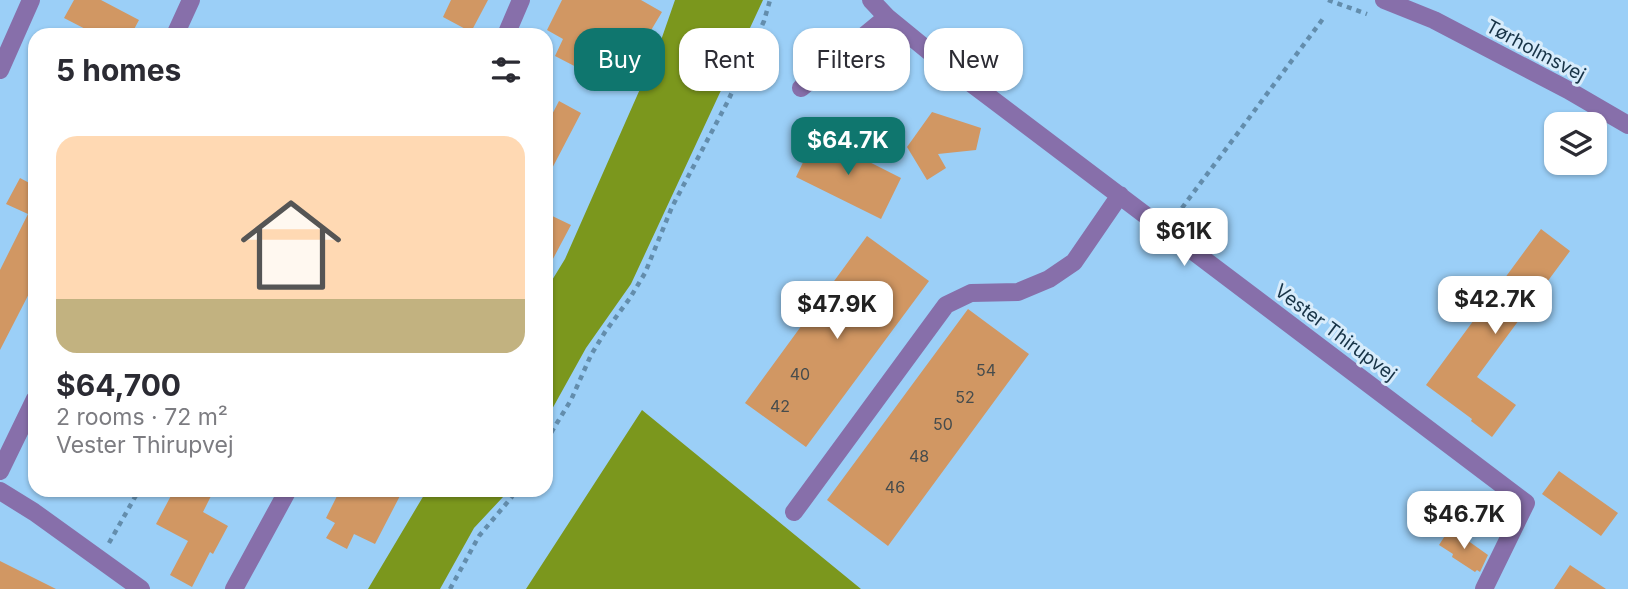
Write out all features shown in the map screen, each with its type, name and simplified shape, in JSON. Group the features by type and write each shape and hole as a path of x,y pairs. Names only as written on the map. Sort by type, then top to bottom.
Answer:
{"street":[{"path":"0,70 31,0"},
{"path":"178,28 191,0"},
{"path":"509,28 521,0"},
{"name":"Vester Thirupvej","path":"871,0 887,17 931,53 1527,503 1484,589"},
{"name":"Tørholmsvej","path":"1384,0 1434,20 1568,90 1628,125"},
{"path":"874,28 887,17"},
{"path":"793,512 946,305 971,293 1018,292 1049,279 1074,262 1120,195"},
{"path":"0,471 28,413"},
{"path":"0,491 34,512 141,589"},
{"path":"234,589 284,497"}],"path":[{"path":"553,429 572,400 605,332 645,273 678,196 728,101 764,21 770,0"},
{"path":"1166,230 1325,16"},
{"path":"100,559 135,497"},
{"path":"450,589 479,536 512,497"}],"green space":[{"path":"675,0 763,0 750,28 679,28 679,91 721,91 631,284 586,348 553,407 553,279 565,259 639,91 665,91 665,29"},
{"path":"642,410 861,589 526,589"},
{"path":"423,497 503,497 474,528 440,589 368,589"}],"building":[{"path":"74,0 101,0 139,20 135,28 83,28 64,18"},
{"path":"451,0 488,0 473,28 464,28 443,17"},
{"path":"562,0 641,0 662,12 652,28 574,28 574,66 555,56 563,39 553,33 553,28 548,28"},
{"path":"559,101 581,113 553,167 553,113"},
{"path":"932,112 981,128 976,150 938,154 946,168 927,180 907,147"},
{"path":"816,135 901,178 881,219 796,177"},
{"path":"20,178 28,182 28,214 6,204"},
{"path":"28,214 28,296 0,350 0,270"},
{"path":"553,216 571,225 553,259"},
{"path":"1541,229 1570,251 1477,377 1516,405 1492,437 1426,385"},
{"path":"867,236 929,281 806,447 745,403"},
{"path":"968,309 1029,354 888,546 827,500"},
{"path":"1559,471 1618,513 1601,536 1542,494"},
{"path":"170,497 210,497 203,512 228,526 213,554 210,552 192,587 170,575 188,541 156,524"},
{"path":"336,497 399,497 375,544 354,534 347,549 326,538 335,523 326,518"},
{"path":"1450,528 1488,555 1480,572 1475,572 1452,557 1453,554 1439,545"},
{"path":"0,561 56,589 0,589"},
{"path":"1570,565 1606,589 1554,589"}]}
